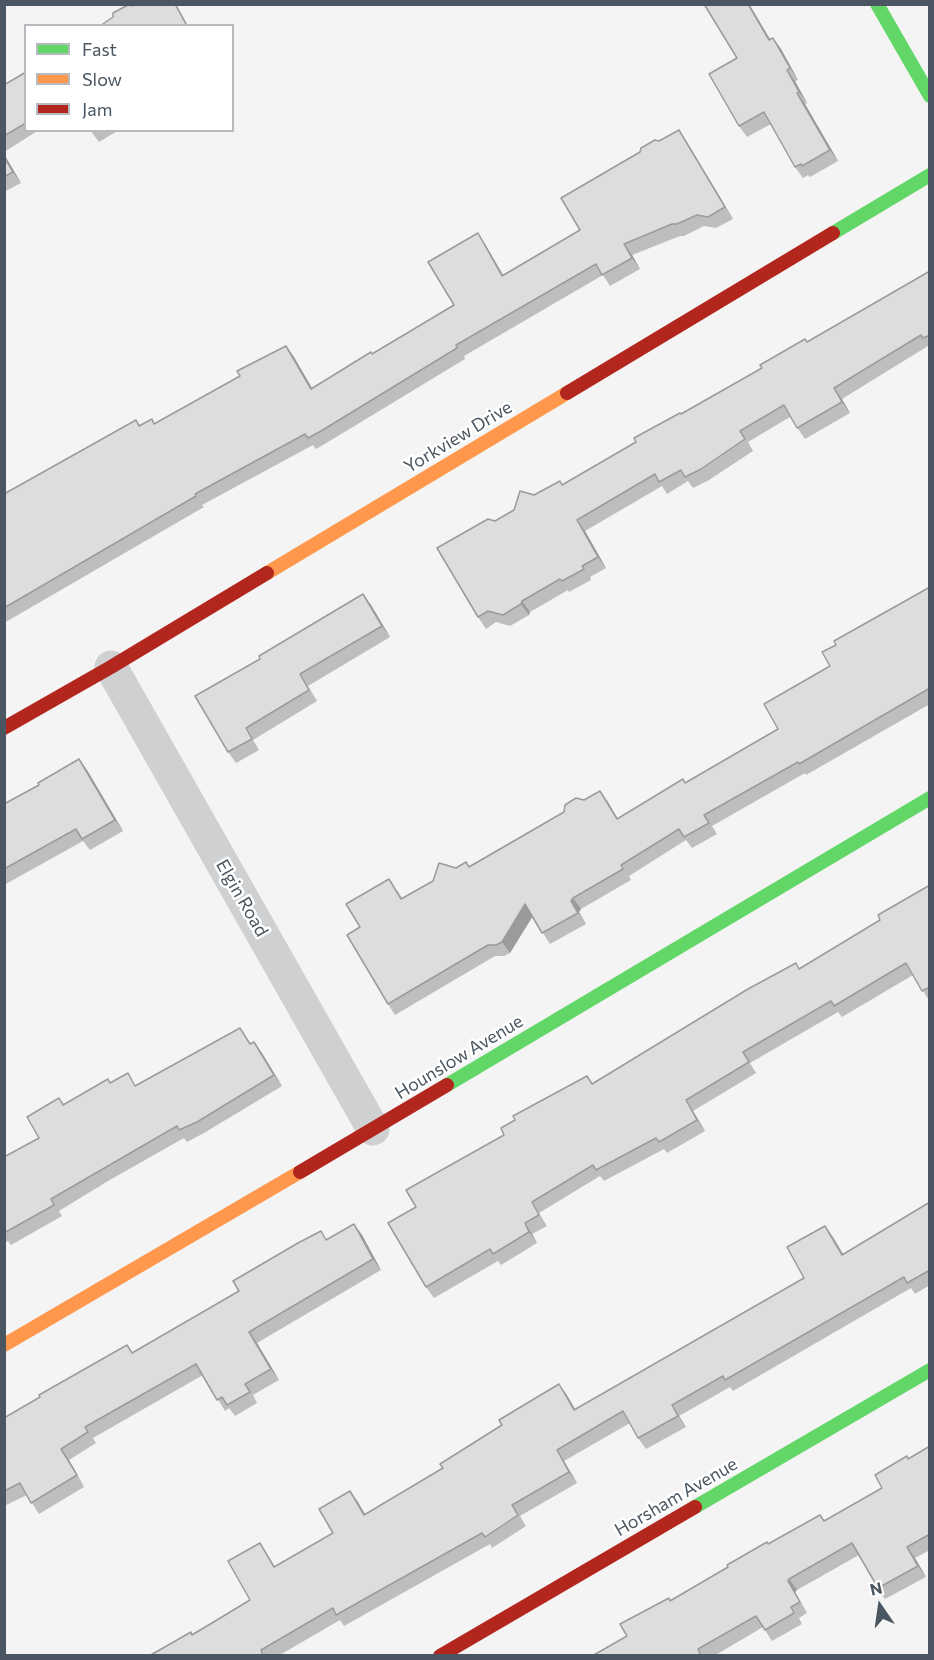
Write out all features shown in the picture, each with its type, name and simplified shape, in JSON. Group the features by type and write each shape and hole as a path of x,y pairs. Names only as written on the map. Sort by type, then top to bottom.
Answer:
{"street":[{"path":"877,4 930,96"},
{"name":"Yorkview Drive","path":"4,728 111,668 930,175"},
{"name":"Elgin Road","path":"111,668 373,1130"},
{"name":"Hounslow Avenue","path":"4,1345 373,1130 930,798"},
{"name":"Horsham Avenue","path":"440,1656 930,1370"}],"building":[{"path":"135,4 175,4 186,24 103,24 113,17 113,13 128,5"},
{"path":"704,4 748,4 769,40 773,38 790,68 787,70 799,92 797,93 830,150 802,166 801,164 795,167 764,112 739,126 709,74 737,58"},
{"path":"24,73 24,124 4,136 4,85"},
{"path":"679,130 725,207 708,217 697,215 624,244 632,258 602,275 596,264 456,345 457,348 321,431 308,438 305,434 195,494 196,496 4,608 4,494 136,420 139,426 152,419 154,424 240,376 237,371 286,346 311,389 454,305 428,262 478,233 502,276 580,230 561,198 640,152 641,148"},
{"path":"4,157 13,172 4,177"},
{"path":"930,271 930,335 923,338 921,335 834,388 842,402 797,428 784,405 740,431 745,439 701,469 685,477 681,470 659,482 655,474 577,520 598,557 582,566 584,569 562,581 560,579 503,615 488,611 478,617 437,548 488,519 495,521 514,510 520,491 534,495 560,481 562,485 636,442 634,438 762,368 760,365 805,339 807,342"},
{"path":"930,587 930,688 799,764 798,762 704,815 709,823 684,837 679,829 621,865 623,869 573,898 571,901 578,913 542,933 525,904 502,942 488,945 388,1004 347,935 360,927 346,904 389,879 401,899 433,881 439,863 456,868 466,862 469,867 564,812 565,805 576,798 584,800 600,791 617,819 683,779 685,783 778,729 764,704 830,666 822,652 836,645 834,641"},
{"path":"363,594 382,626 300,674 309,690 246,728 252,739 228,752 195,696 260,659 259,656"},
{"path":"79,759 115,820 82,839 76,829 4,869 4,804"},
{"path":"930,885 930,987 922,991 906,963 834,1006 831,1001 743,1052 749,1062 686,1100 697,1120 659,1142 656,1138 596,1170 593,1165 532,1202 539,1215 525,1223 529,1232 493,1254 490,1249 426,1287 388,1223 416,1207 406,1190 504,1135 501,1128 515,1120 513,1116 587,1076 592,1084 748,989 796,963 799,969 880,920 878,915"},
{"path":"240,1028 250,1044 254,1042 274,1075 197,1122 179,1130 177,1126 51,1199 54,1205 4,1233 4,1157 39,1138 27,1117 59,1098 63,1105 108,1079 110,1083 128,1073 135,1086"},
{"path":"930,1202 930,1270 907,1283 904,1277 725,1380 723,1376 672,1405 678,1416 638,1438 623,1411 557,1450 569,1472 512,1505 518,1515 485,1537 482,1533 336,1615 333,1608 261,1650 263,1656 149,1656 191,1632 192,1635 250,1600 228,1561 260,1543 274,1567 333,1533 319,1509 350,1491 364,1515 443,1468 440,1464 502,1425 499,1420 559,1384 574,1410 804,1278 787,1247 825,1226 842,1255"},
{"path":"354,1224 373,1259 249,1332 271,1369 245,1384 250,1392 227,1405 222,1397 217,1400 196,1364 85,1427 88,1432 61,1449 77,1475 31,1503 20,1483 4,1491 4,1418 40,1397 39,1395 127,1345 132,1353 239,1291 233,1281 298,1243 321,1231 326,1240"},
{"path":"930,1446 930,1534 907,1547 918,1566 878,1588 852,1543 789,1579 800,1602 791,1607 794,1613 765,1630 756,1616 698,1649 701,1656 592,1656 627,1636 620,1624 669,1598 670,1601 767,1542 768,1544 820,1515 824,1521 882,1488 875,1475 907,1456 908,1459"}],"traffic: fast":[{"path":"877,4 930,96"},
{"path":"833,233 930,175"},
{"path":"447,1085 930,798"},
{"path":"695,1507 930,1370"}],"traffic: slow":[{"path":"267,573 567,393"},
{"path":"4,1345 300,1172"}],"traffic: jam":[{"path":"567,393 833,233"},
{"path":"4,728 267,573"},
{"path":"300,1172 447,1085"},
{"path":"440,1656 695,1507"}]}
